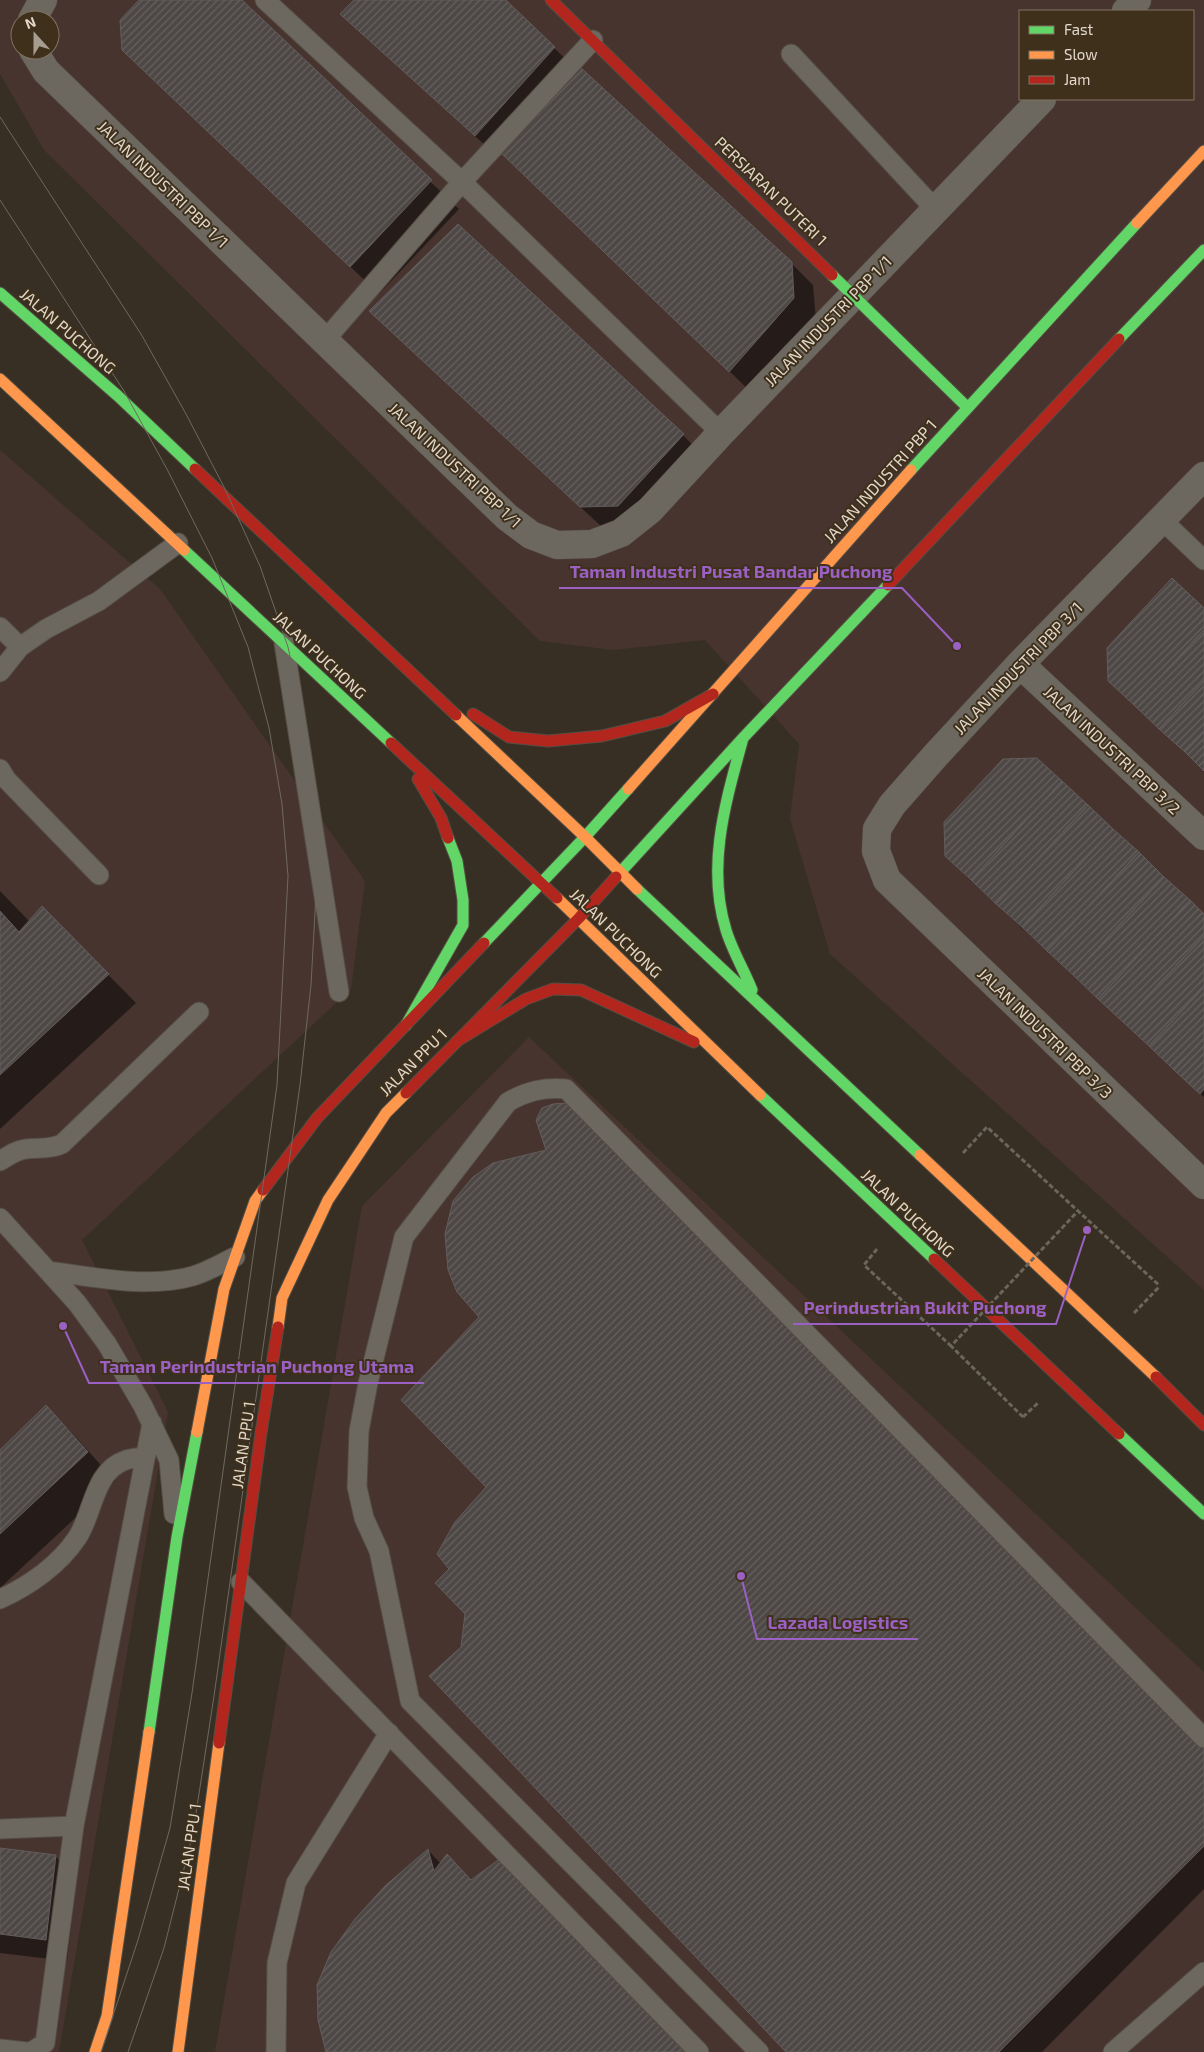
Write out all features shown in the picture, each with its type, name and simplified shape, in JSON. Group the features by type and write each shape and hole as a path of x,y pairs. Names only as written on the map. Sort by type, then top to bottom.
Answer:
{"main road":[{"name":"PERSIARAN PUTERI 1","path":"552,0 967,407"},
{"name":"JALAN INDUSTRI PBP 1","path":"585,837 967,407 1204,151"},
{"path":"620,873 743,738 1204,250"},
{"name":"JALAN PUCHONG","path":"0,293 118,396 1203,1423"},
{"name":"JALAN PUCHONG","path":"0,379 542,883 713,1051 1204,1514"},
{"path":"417,678 509,738 548,741 602,736 665,721 713,694"},
{"path":"743,738 724,807 718,849 719,889 726,930 757,1001"},
{"path":"402,753 441,818 457,861 463,900 463,926 406,1025"},
{"name":"JALAN PPU 1","path":"96,2052 108,2016 177,1537 224,1288 256,1201 316,1118 585,837"},
{"name":"JALAN PPU 1","path":"178,2052 261,1432 282,1298 328,1200 386,1113 579,918 620,873"},
{"path":"457,1041 526,999 553,989 581,990 713,1051"}],"street":[{"path":"1127,10 1137,0"},
{"name":"JALAN INDUSTRI PBP 1/1","path":"39,60 46,71 507,517 531,536 557,546 592,544 621,533 650,510 721,433 1041,100"},
{"name":"JALAN INDUSTRI PBP 3/1","path":"887,880 876,851 877,829 892,805 934,756 1020,664 1204,476"},
{"name":"JALAN INDUSTRI PBP 3/2","path":"1020,664 1204,836"},
{"name":"JALAN INDUSTRI PBP 3/3","path":"887,880 1204,1185"}],"lane":[{"path":"265,0 462,182 721,433"},
{"path":"325,340 462,182 593,40"},
{"path":"791,54 935,209"},
{"path":"1162,520 1204,560"},
{"path":"0,672 20,647 46,629 99,601 178,544"},
{"path":"0,627 20,647"},
{"path":"284,643 339,992"},
{"path":"0,768 6,779 100,875"},
{"path":"0,1161 26,1149 52,1148 62,1144 199,1012"},
{"path":"759,2052 410,1701 380,1551 364,1518 357,1487 359,1430 368,1383 404,1237 508,1102 524,1093 548,1088 566,1089 1204,1738"},
{"path":"0,1218 77,1303 108,1344 152,1423 169,1460 177,1537"},
{"path":"48,1270 109,1279 152,1282 194,1276 235,1257"},
{"path":"31,2052 44,2043 74,1826 152,1423"},
{"path":"0,1600 61,1559 78,1536 102,1479 109,1470 126,1460 145,1457"},
{"path":"241,1582 700,2052"},
{"path":"276,2052 277,1963 296,1883 389,1734"},
{"path":"0,1829 74,1826"},
{"path":"1113,2052 1204,1972"},
{"path":"0,2049 27,2052"}],"path":[{"path":"986,1127 1160,1286 1112,1335"},
{"path":"951,1346 1078,1210"},
{"path":"864,1264 1023,1417"}],"shaded area":[{"path":"0,0 1204,0 1204,1290 830,954 790,819 799,744 705,640 613,650 540,641 44,150 0,74"},
{"path":"0,450 160,589 365,881 351,989 82,1240 168,1412 59,2052 0,2052"},
{"path":"529,1037 1204,1672 1204,2052 215,2052 362,1206"}],"building":[{"path":"139,0 242,0 432,180 350,267 122,50 120,20"},
{"path":"354,0 506,0 555,47 475,136 340,14"},
{"path":"580,67 792,262 794,298 729,372 501,153"},
{"path":"458,224 684,434 618,506 580,507 369,311"},
{"path":"1172,578 1204,608 1204,630 1134,705 1108,681 1107,648"},
{"path":"1204,630 1204,681 1159,729 1134,705"},
{"path":"1204,681 1204,732 1185,752 1159,729"},
{"path":"1204,732 1204,771 1185,752"},
{"path":"1037,758 1062,781 971,880 945,856 944,822 1003,759"},
{"path":"1062,781 1088,805 996,904 971,880"},
{"path":"1088,805 1113,829 1022,927 996,904"},
{"path":"1113,829 1139,852 1047,951 1022,927"},
{"path":"1139,852 1164,877 1073,975 1047,951"},
{"path":"1164,877 1190,900 1098,999 1073,975"},
{"path":"1190,900 1204,914 1204,936 1123,1022 1098,999"},
{"path":"42,906 109,974 0,1075 0,911 19,932"},
{"path":"1204,936 1204,987 1149,1046 1123,1022"},
{"path":"1204,987 1204,1038 1174,1070 1149,1046"},
{"path":"1204,1038 1204,1089 1200,1094 1174,1070"},
{"path":"567,1103 1204,1743 1204,1846 999,2052 786,2052 429,1676 461,1647 465,1614 435,1583 449,1569 437,1554 455,1522 486,1487 401,1400 479,1317 457,1292 448,1270 445,1234 453,1201 473,1177 493,1163 546,1150 536,1120 542,1108 553,1104"},
{"path":"46,1405 88,1452 0,1534 0,1450"},
{"path":"0,1848 56,1855 46,1940 0,1934"},
{"path":"428,1849 434,1871 447,1854 471,1880 505,1855 693,2052 326,2052 318,2020 317,1985 331,1952 355,1919 386,1885"}],"tram line":[{"path":"0,117 141,334 224,487 260,566 288,647 303,719 314,793 317,876 311,985 300,1085 214,1696 193,1833 164,1948 128,2052"},
{"path":"0,200 124,391 168,471 212,558 248,647 269,728 282,804 288,876 277,1085 192,1693 170,1828 138,1940 101,2052"}],"traffic: fast":[{"path":"911,470 1137,223"},
{"path":"1119,339 1204,250"},
{"path":"832,275 967,407"},
{"path":"0,293 118,396 195,469"},
{"path":"184,550 391,743"},
{"path":"616,877 743,738 888,585"},
{"path":"743,738 725,809 718,857 718,881 720,906 726,930 752,990"},
{"path":"484,943 628,789"},
{"path":"406,1025 463,925 463,900 457,861 448,838"},
{"path":"637,889 920,1155"},
{"path":"760,1095 934,1259"},
{"path":"149,1732 177,1537 197,1432"},
{"path":"1119,1434 1204,1514"}],"traffic: slow":[{"path":"1137,223 1204,151"},
{"path":"0,379 184,550"},
{"path":"628,789 911,470"},
{"path":"456,715 637,889"},
{"path":"557,898 760,1095"},
{"path":"278,1327 282,1298 328,1200 386,1113 406,1093"},
{"path":"920,1155 1156,1377"},
{"path":"197,1432 224,1289 255,1201 263,1190"},
{"path":"95,2052 107,2016 149,1732"},
{"path":"178,2052 219,1743"}],"traffic: jam":[{"path":"551,0 832,275"},
{"path":"888,585 1119,339"},
{"path":"195,469 456,715"},
{"path":"473,714 509,737 548,741 602,736 665,721 713,694"},
{"path":"391,743 557,898"},
{"path":"418,779 441,818 448,838"},
{"path":"406,1093 579,918 616,877"},
{"path":"263,1190 317,1118 484,943"},
{"path":"457,1041 526,999 553,989 581,990 694,1042"},
{"path":"934,1259 1119,1434"},
{"path":"219,1743 261,1433 278,1327"},
{"path":"1156,1377 1204,1425"}],"place":[{"name":"Taman Industri Pusat Bandar Puchong","path":"957,646"},
{"name":"Perindustrian Bukit Puchong","path":"1087,1230"},
{"name":"Taman Perindustrian Puchong Utama","path":"63,1326"},
{"name":"Lazada Logistics","path":"741,1576"}]}
